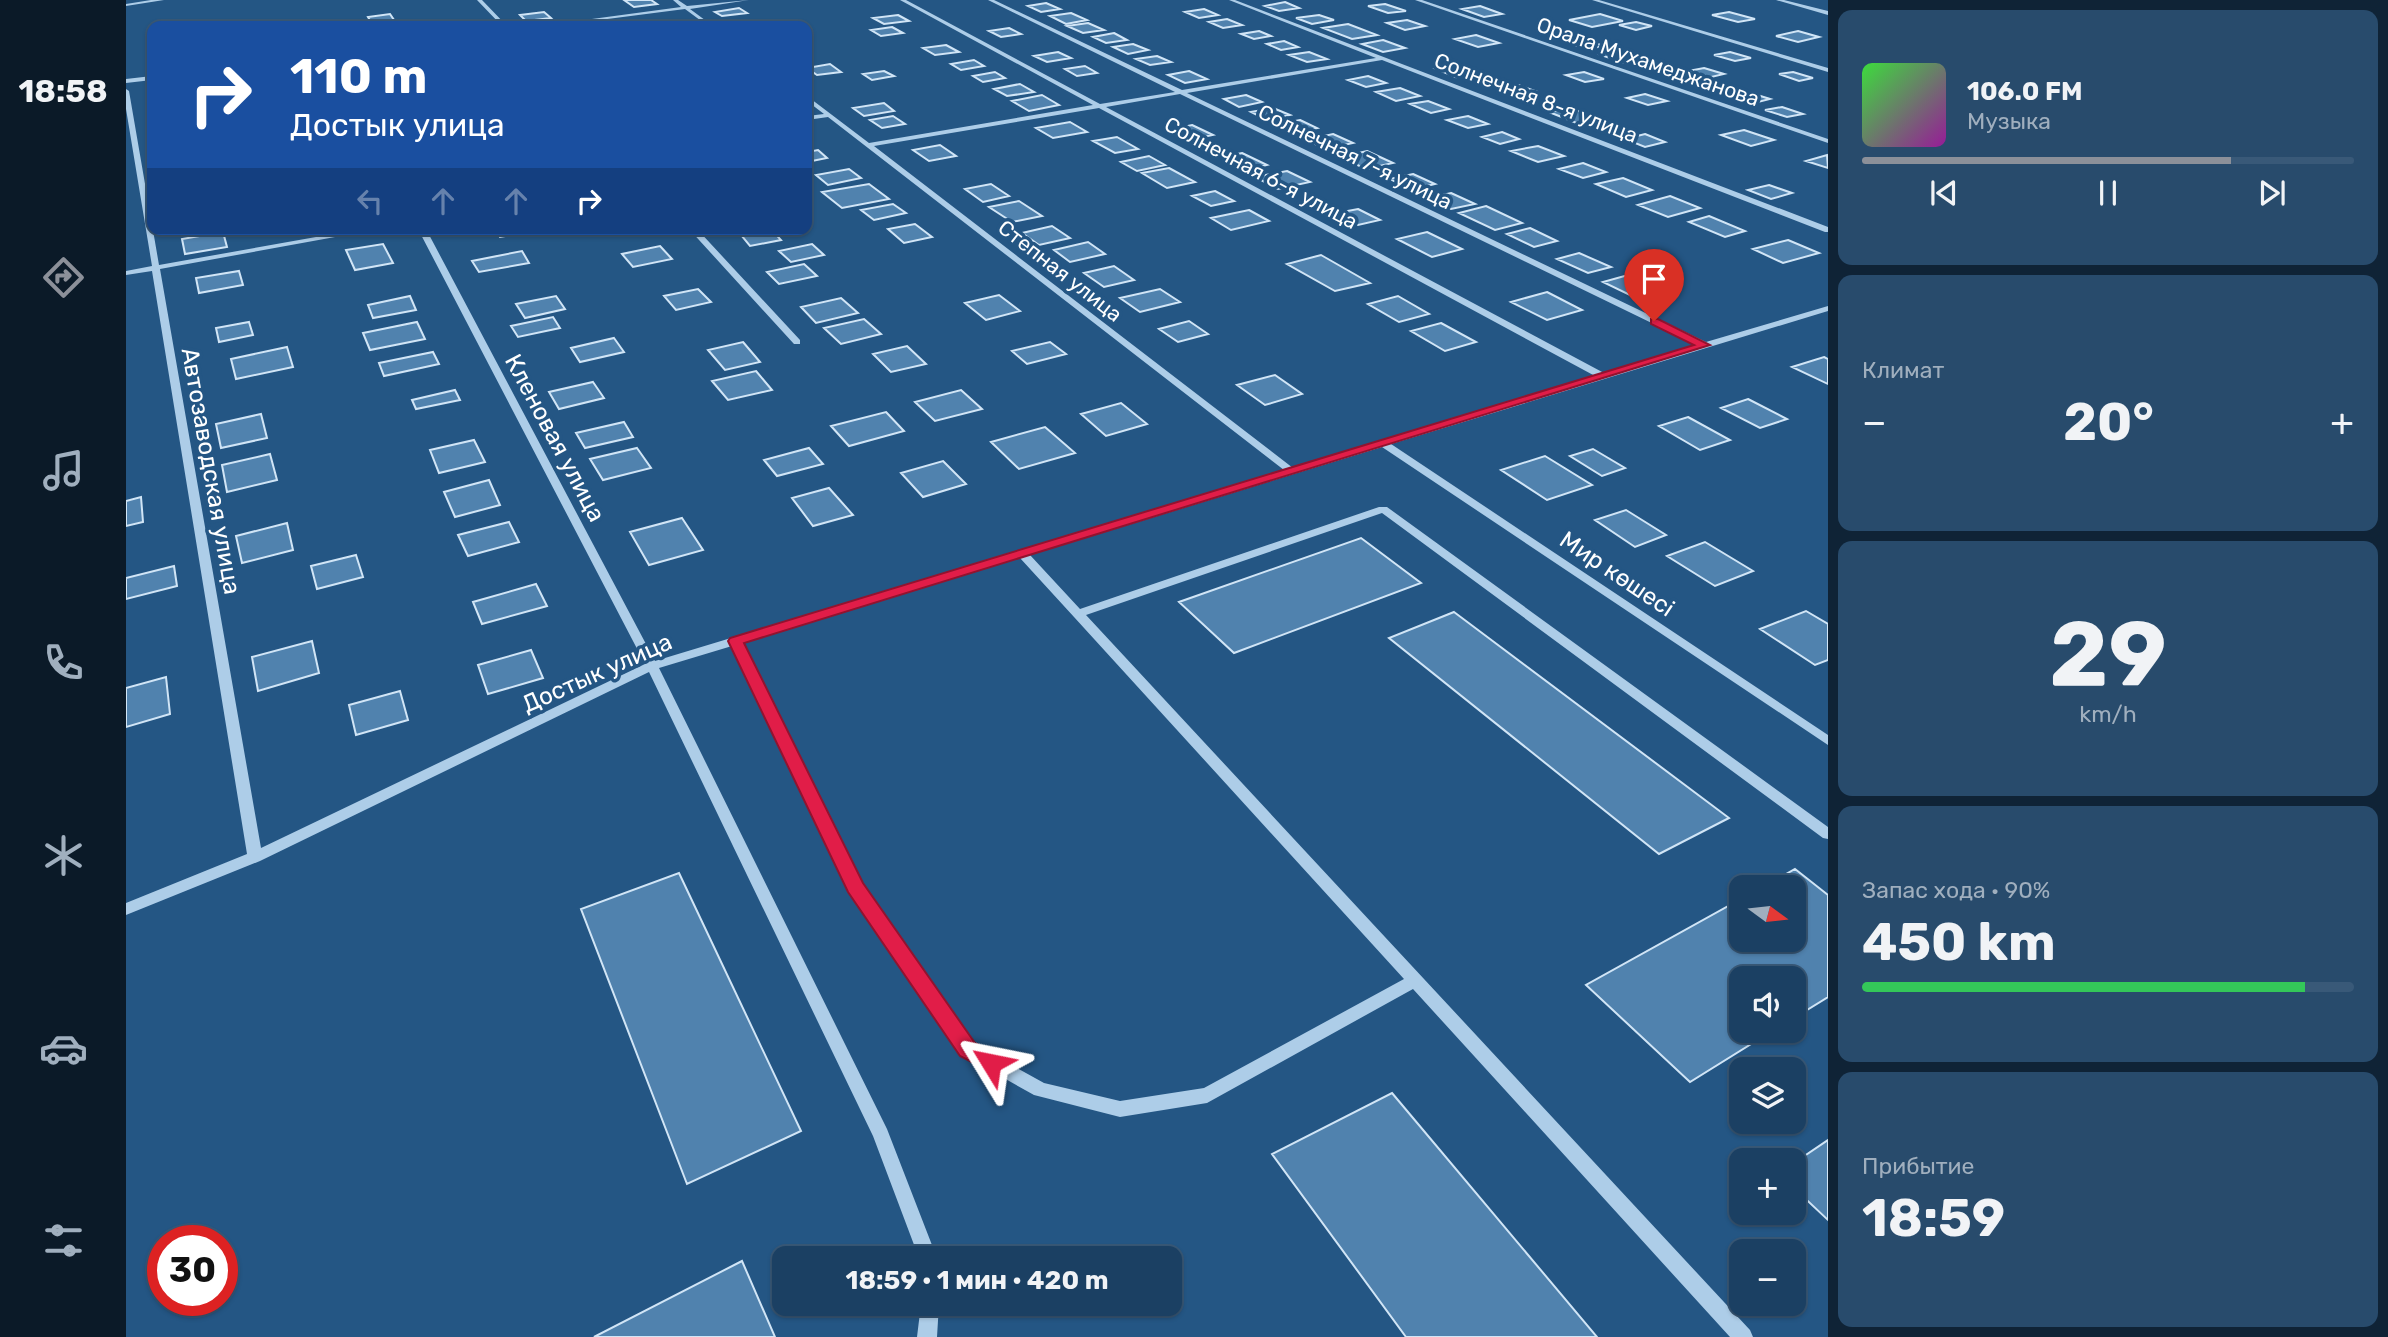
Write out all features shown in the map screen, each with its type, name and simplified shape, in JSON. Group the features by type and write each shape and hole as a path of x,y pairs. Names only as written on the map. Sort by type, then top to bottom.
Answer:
{"street":[{"path":"126,5 162,0"},
{"path":"479,0 500,21"},
{"path":"675,0 704,21"},
{"path":"583,21 747,0"},
{"name":"Солнечная 6-я улица","path":"902,0 1602,376"},
{"name":"Солнечная 7-я улица","path":"990,0 1704,345"},
{"name":"Солнечная 8-я улица","path":"1231,0 1828,230"},
{"name":"Орала Мухамеджанова","path":"1417,0 1828,141"},
{"path":"1594,0 1828,70"},
{"path":"1778,0 1828,13"},
{"path":"869,145 1384,58"},
{"path":"126,81 147,79"},
{"name":"Автозаводская улица","path":"126,92 147,215"},
{"name":"Степная улица","path":"812,103 1292,472"},
{"path":"812,117 828,114"},
{"name":"Автозаводская улица","path":"150,235 255,857"},
{"path":"126,273 341,235"},
{"name":"Кленовая улица","path":"425,235 652,667 881,1135 923,1246"},
{"path":"699,235 797,342"},
{"name":"Достык улица","path":"126,909 255,857 652,667 1828,308"},
{"name":"Мир көшесі","path":"1383,443 1828,741"},
{"path":"1078,614 1383,509 1828,834"},
{"path":"1023,554 1743,1337"},
{"path":"736,641 855,887 967,1049 1040,1090 1119,1109 1207,1095 1414,981"},
{"path":"927,1337 929,1316"}],"building":[{"path":"624,0 651,0 657,4 634,7"},
{"path":"1285,2 1299,8 1279,11 1265,6"},
{"path":"1046,3 1060,9 1041,12 1028,6"},
{"path":"1385,4 1406,11 1388,13 1368,6"},
{"path":"1480,6 1502,14 1484,17 1462,9"},
{"path":"739,8 747,13 722,16 715,12"},
{"path":"1204,9 1218,15 1199,18 1185,12"},
{"path":"544,12 551,18 526,21 520,15"},
{"path":"1729,12 1755,19 1738,22 1712,15"},
{"path":"1071,13 1087,20 1066,24 1050,16"},
{"path":"390,14 394,20 370,21 368,17"},
{"path":"1600,14 1623,21 1592,27 1569,20"},
{"path":"898,15 909,21 884,24 873,18"},
{"path":"1319,15 1334,20 1312,24 1296,18"},
{"path":"1227,19 1242,25 1223,28 1209,22"},
{"path":"1407,20 1425,26 1405,30 1387,23"},
{"path":"1636,22 1652,26 1636,30 1619,25"},
{"path":"1088,23 1104,30 1083,33 1067,26"},
{"path":"1348,24 1377,35 1352,39 1323,28"},
{"path":"892,27 903,33 881,36 871,30"},
{"path":"1009,28 1021,34 1001,37 989,31"},
{"path":"1259,31 1271,36 1254,39 1241,34"},
{"path":"1798,31 1819,37 1798,42 1776,36"},
{"path":"1114,33 1127,40 1106,43 1093,37"},
{"path":"1476,35 1499,43 1478,47 1455,39"},
{"path":"1582,39 1604,46 1586,49 1565,42"},
{"path":"1383,40 1405,48 1383,52 1362,44"},
{"path":"1284,41 1298,47 1281,50 1267,44"},
{"path":"1133,44 1148,50 1128,54 1113,47"},
{"path":"946,45 959,52 935,55 923,48"},
{"path":"1622,51 1646,59 1625,63 1601,55"},
{"path":"1058,52 1071,58 1047,62 1034,56"},
{"path":"1309,52 1327,59 1307,62 1289,55"},
{"path":"1730,52 1751,58 1735,61 1714,55"},
{"path":"1157,56 1171,62 1150,65 1136,59"},
{"path":"974,60 984,66 961,70 951,64"},
{"path":"830,64 841,72 817,75 812,72 812,67"},
{"path":"1460,65 1483,73 1458,78 1436,69"},
{"path":"1085,66 1097,73 1077,76 1065,69"},
{"path":"1704,68 1724,74 1707,78 1688,71"},
{"path":"884,71 894,76 872,80 863,74"},
{"path":"1189,71 1207,79 1185,83 1168,75"},
{"path":"995,72 1005,78 983,82 973,76"},
{"path":"1584,72 1604,79 1585,82 1566,75"},
{"path":"1793,72 1813,78 1799,81 1779,74"},
{"path":"1368,76 1386,83 1366,87 1348,80"},
{"path":"1020,84 1034,92 1007,96 994,89"},
{"path":"1518,85 1535,91 1516,95 1500,89"},
{"path":"1400,88 1420,96 1396,101 1376,92"},
{"path":"1645,94 1667,101 1648,105 1627,98"},
{"path":"1754,94 1770,99 1750,104 1734,99"},
{"path":"1042,95 1059,105 1029,111 1012,101"},
{"path":"1246,95 1262,102 1239,107 1224,99"},
{"path":"1428,101 1449,109 1431,113 1410,104"},
{"path":"884,103 894,111 864,116 853,108"},
{"path":"1782,107 1803,114 1787,117 1765,110"},
{"path":"1273,108 1290,115 1267,120 1251,112"},
{"path":"1570,108 1601,119 1579,124 1549,112"},
{"path":"893,116 905,124 882,128 870,120"},
{"path":"1468,116 1488,124 1468,128 1447,120"},
{"path":"1300,120 1317,128 1292,133 1275,125"},
{"path":"1070,122 1087,132 1053,138 1036,128"},
{"path":"1192,125 1213,135 1189,140 1169,130"},
{"path":"1744,130 1774,140 1751,146 1721,135"},
{"path":"1502,132 1519,139 1500,144 1482,137"},
{"path":"1333,134 1353,143 1326,149 1306,140"},
{"path":"1645,134 1665,142 1645,147 1625,139"},
{"path":"1117,137 1138,149 1115,153 1093,141"},
{"path":"940,145 956,156 929,161 913,150"},
{"path":"1538,146 1564,156 1538,162 1511,151"},
{"path":"818,150 827,158 812,161 812,151"},
{"path":"1367,151 1393,163 1366,169 1340,157"},
{"path":"1242,153 1267,165 1246,170 1222,157"},
{"path":"1827,155 1828,168 1806,161"},
{"path":"1149,156 1165,165 1137,171 1121,162"},
{"path":"1583,163 1606,172 1583,178 1559,169"},
{"path":"1169,168 1195,182 1167,188 1142,173"},
{"path":"849,169 861,178 828,185 816,175"},
{"path":"1287,171 1310,182 1278,189 1255,177"},
{"path":"1413,174 1435,184 1411,190 1390,179"},
{"path":"1623,178 1652,190 1626,197 1596,184"},
{"path":"869,184 889,199 842,208 822,192"},
{"path":"991,184 1009,196 983,202 965,189"},
{"path":"1769,185 1792,193 1771,199 1748,190"},
{"path":"1215,191 1234,201 1211,206 1192,196"},
{"path":"1451,193 1475,204 1451,209 1428,198"},
{"path":"1670,196 1700,208 1668,217 1638,205"},
{"path":"1019,201 1042,216 1012,222 989,207"},
{"path":"893,204 906,213 874,220 861,210"},
{"path":"1486,206 1522,223 1495,230 1459,213"},
{"path":"1358,209 1380,220 1358,225 1337,213"},
{"path":"1249,210 1269,221 1231,230 1211,218"},
{"path":"1709,216 1745,231 1725,237 1689,222"},
{"path":"915,224 932,237 904,243 888,229"},
{"path":"1052,226 1070,238 1039,245 1022,233"},
{"path":"1530,228 1557,241 1534,247 1507,234"},
{"path":"1427,232 1462,249 1432,257 1397,239"},
{"path":"224,235 227,247 185,254 182,239"},
{"path":"741,235 776,235 781,240 750,246"},
{"path":"1788,240 1819,253 1783,263 1753,249"},
{"path":"1088,242 1105,254 1070,262 1054,250"},
{"path":"383,244 393,263 355,270 346,250"},
{"path":"812,244 824,255 791,262 779,251"},
{"path":"660,246 672,259 633,267 622,254"},
{"path":"522,251 529,263 479,272 472,261"},
{"path":"1579,253 1611,267 1588,273 1557,259"},
{"path":"1321,255 1370,283 1335,291 1287,264"},
{"path":"804,264 817,276 779,284 767,272"},
{"path":"1114,266 1134,280 1104,287 1084,273"},
{"path":"239,271 243,285 199,293 196,278"},
{"path":"1628,275 1660,289 1634,297 1603,282"},
{"path":"698,289 711,302 676,310 664,296"},
{"path":"1160,289 1180,302 1140,312 1120,298"},
{"path":"1547,292 1582,310 1547,320 1511,302"},
{"path":"999,295 1020,311 986,320 965,303"},
{"path":"410,296 416,310 373,318 368,305"},
{"path":"556,296 565,309 525,318 516,304"},
{"path":"1398,296 1429,314 1399,322 1368,304"},
{"path":"841,298 858,313 816,323 801,307"},
{"path":"553,317 560,328 518,337 511,326"},
{"path":"864,319 881,334 841,344 824,328"},
{"path":"1189,321 1208,334 1178,342 1159,329"},
{"path":"249,322 253,335 219,342 216,328"},
{"path":"417,322 425,339 370,350 363,333"},
{"path":"1441,323 1476,342 1445,351 1411,331"},
{"path":"614,338 624,352 580,362 571,348"},
{"path":"743,342 760,362 725,370 708,350"},
{"path":"1050,342 1066,354 1027,364 1012,351"},
{"path":"907,346 926,364 891,372 873,354"},
{"path":"287,347 293,367 236,379 231,359"},
{"path":"433,352 439,364 384,376 379,363"},
{"path":"1824,357 1828,359 1828,384 1792,367"},
{"path":"756,371 772,390 728,400 712,381"},
{"path":"1275,375 1302,394 1265,405 1237,385"},
{"path":"593,382 604,398 559,409 549,392"},
{"path":"455,390 460,400 416,409 412,400"},
{"path":"961,390 982,409 935,421 915,402"},
{"path":"1748,399 1787,419 1760,428 1721,408"},
{"path":"1121,403 1147,424 1106,436 1081,414"},
{"path":"886,412 904,431 849,446 831,426"},
{"path":"261,414 267,438 221,448 216,424"},
{"path":"1688,417 1730,440 1700,450 1659,426"},
{"path":"624,422 633,437 585,448 576,433"},
{"path":"1045,427 1075,453 1019,469 991,442"},
{"path":"474,440 485,462 439,473 430,450"},
{"path":"637,448 651,468 603,480 590,459"},
{"path":"809,448 823,464 777,476 764,460"},
{"path":"1593,449 1625,468 1602,476 1570,456"},
{"path":"270,454 277,480 227,492 222,465"},
{"path":"1545,456 1592,485 1547,500 1501,470"},
{"path":"943,461 966,484 923,497 901,473"},
{"path":"489,480 500,505 455,517 444,492"},
{"path":"829,488 853,515 813,526 792,498"},
{"path":"141,497 143,522 126,526 126,501"},
{"path":"1626,510 1666,535 1635,547 1595,520"},
{"path":"682,518 703,550 649,565 630,532"},
{"path":"509,522 519,542 468,556 458,535"},
{"path":"287,523 293,550 242,563 236,536"},
{"path":"1361,538 1421,583 1234,653 1179,602"},
{"path":"1705,542 1753,571 1715,586 1667,556"},
{"path":"356,555 363,577 317,589 311,566"},
{"path":"174,566 177,586 126,599 126,578"},
{"path":"536,584 547,606 482,624 473,602"},
{"path":"1806,611 1828,624 1828,660 1815,665 1760,629"},
{"path":"1454,612 1729,818 1659,854 1389,638"},
{"path":"312,641 319,673 258,691 252,657"},
{"path":"531,650 543,678 488,694 478,665"},
{"path":"166,677 170,714 126,727 126,688"},
{"path":"400,691 408,720 356,735 349,705"},
{"path":"1795,869 1803,875 1784,875"},
{"path":"679,873 801,1131 687,1184 581,909"},
{"path":"1806,878 1828,895 1828,997 1806,1011 1806,966 1729,966 1729,1043 1753,1043 1690,1082 1586,985 1729,906 1729,952 1806,952"},
{"path":"1392,1093 1597,1337 1406,1337 1272,1154"},
{"path":"1828,1140 1828,1220 1806,1199 1806,1155"},
{"path":"742,1261 775,1337 594,1337"}],"route":[{"path":"991,1063 967,1049 855,887 736,641 1704,345 1654,321"}]}
